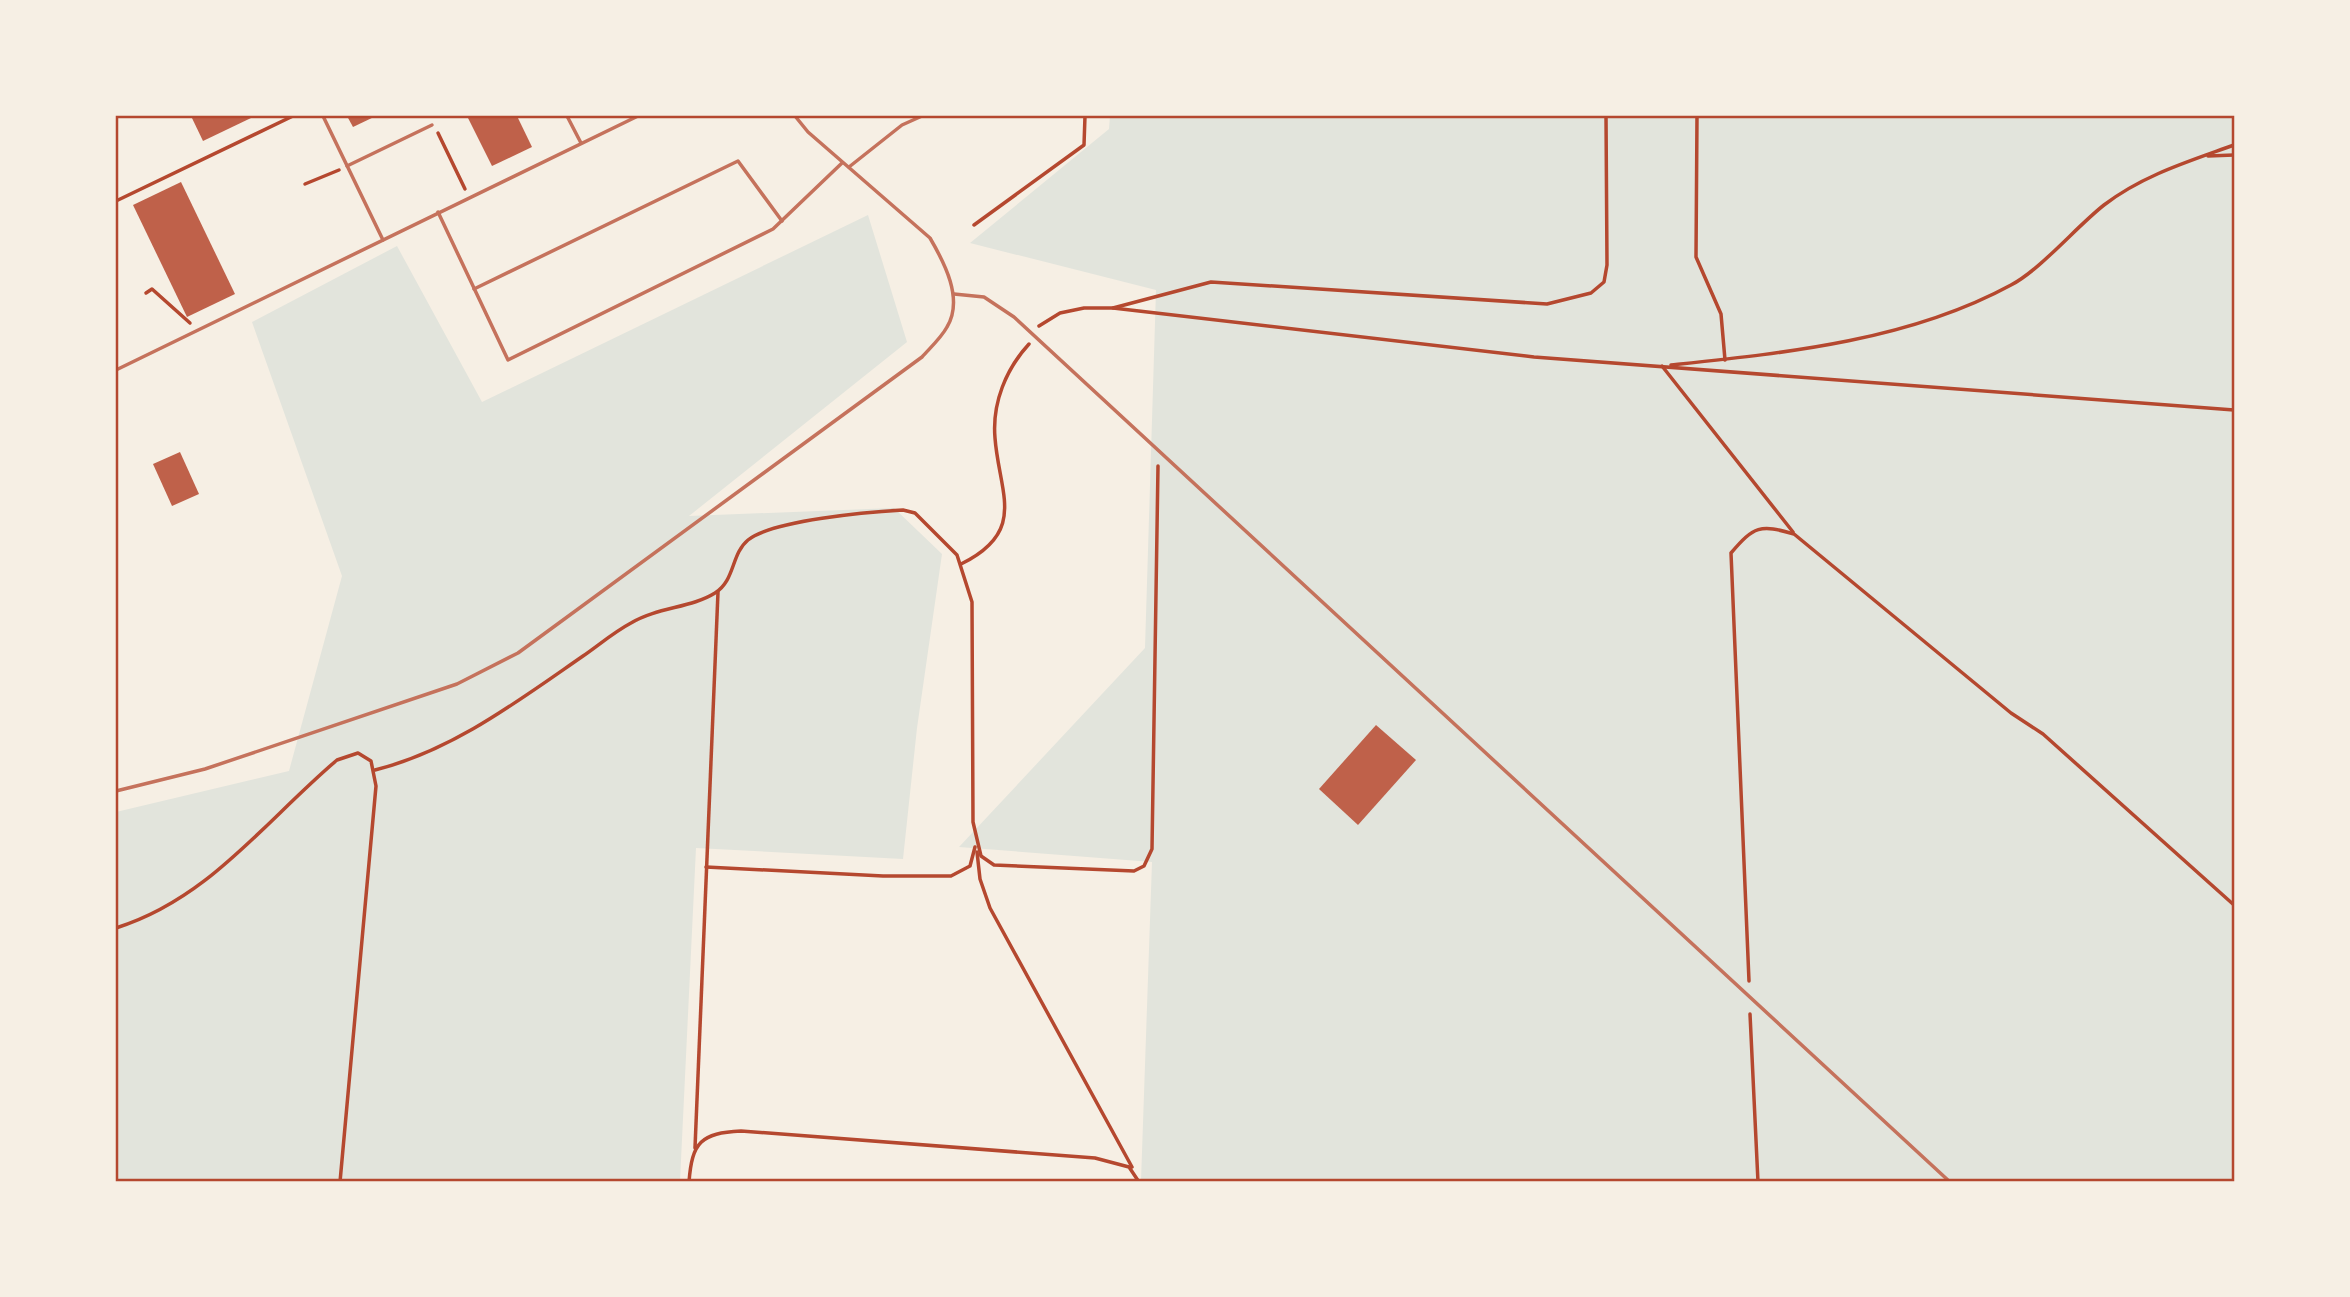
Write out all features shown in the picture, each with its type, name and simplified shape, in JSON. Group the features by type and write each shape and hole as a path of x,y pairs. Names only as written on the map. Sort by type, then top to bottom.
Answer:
{"lane":[{"path":"323,116 383,240"},
{"path":"567,116 581,143"},
{"path":"116,370 638,116"},
{"path":"116,791 205,769 444,688 518,653 922,357 948,326 954,294 943,260 930,238 808,132 795,116"},
{"path":"849,167 902,125 922,116"},
{"path":"347,166 433,125"},
{"path":"474,289 738,161 782,220"},
{"path":"438,212 508,360 773,229 843,162"},
{"path":"954,294 984,297 1036,337 1950,1181"}],"path":[{"path":"116,201 293,116"},
{"path":"974,225 1084,145 1085,116"},
{"path":"1114,308 1211,282 1547,304 1591,293 1604,282 1607,265 1606,116"},
{"path":"1697,116 1696,257 1721,314 1725,360"},
{"path":"433,125 469,197"},
{"path":"1661,366 1804,351 1930,319 2013,285 2106,204 2165,169 2235,145"},
{"path":"2203,156 2235,155"},
{"path":"305,184 347,166"},
{"path":"146,293 152,289 189,321 195,331"},
{"path":"1030,332 1060,313 1084,307 1114,308 1534,356 2235,410"},
{"path":"961,564 988,545 1005,519 1007,504 995,435 997,410 1001,388 1036,337"},
{"path":"1661,366 1794,534 2011,713 2043,734 2235,905"},
{"path":"976,845 981,856 994,865 1134,871 1144,866 1149,858 1152,835 1158,450"},
{"path":"375,770 407,762 471,730 650,612 705,599 718,592 726,584 746,541 760,533 815,520 878,512 915,513 946,541 961,564 972,602 976,845 980,880 990,908 1139,1181"},
{"path":"1758,1181 1731,553 1751,531 1770,527 1794,534"},
{"path":"689,1181 695,1148 718,592"},
{"path":"116,928 132,923 203,884 234,859 337,760 358,753 371,761 375,770 376,786 340,1181"},
{"path":"706,867 883,876 951,876 970,866 976,845"},
{"path":"695,1148 712,1134 741,1131 1095,1157 1122,1164 1134,1171"}],"shaded area":[{"path":"1110,116 2234,116 2234,1181 1141,1181 1152,862 959,847 1145,648 1156,290 970,243 1109,129"},
{"path":"868,215 907,342 689,516 894,508 942,554 917,728 903,859 696,848 680,1181 116,1181 116,812 289,771 342,576 252,322 397,246 482,402"}],"building":[{"path":"191,116 250,116 251,118 203,141"},
{"path":"347,116 376,116 353,127"},
{"path":"467,116 517,116 532,147 492,166"},
{"path":"181,182 235,294 187,317 133,205"},
{"path":"180,452 199,494 172,506 153,464"},
{"path":"1376,725 1416,760 1358,825 1319,789"}]}
